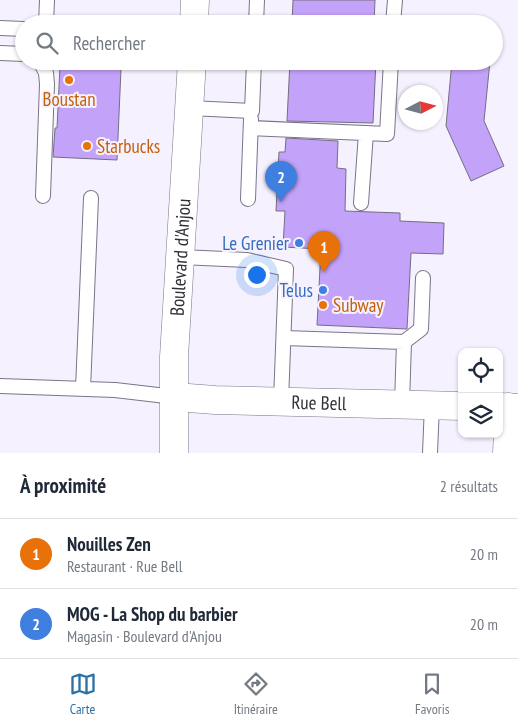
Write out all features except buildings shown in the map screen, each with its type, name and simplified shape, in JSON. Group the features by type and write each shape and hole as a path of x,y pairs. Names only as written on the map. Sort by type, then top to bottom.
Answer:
{"street":[{"path":"195,15 196,0"},
{"name":"Boulevard d'Anjou","path":"174,453 174,357 192,70"},
{"name":"Rue Bell","path":"175,397 281,402 458,406"},
{"path":"506,453 509,407"}],"lane":[{"path":"46,15 47,0"},
{"path":"256,15 257,0"},
{"path":"394,15 395,0"},
{"path":"0,28 15,29"},
{"path":"0,53 15,54"},
{"path":"42,196 47,84 44,70"},
{"path":"248,198 254,70"},
{"path":"251,128 387,134 391,70"},
{"path":"190,108 252,111"},
{"path":"361,203 366,133"},
{"path":"83,389 92,198"},
{"path":"181,257 247,260 286,269 281,402"},
{"path":"284,338 404,342 421,329 423,278"},
{"path":"402,404 404,342"},
{"path":"0,386 123,391 175,397"},
{"path":"430,453 432,405"}],"place":[{"name":"Boustan","path":"69,80"},
{"name":"Starbucks","path":"87,146"},
{"name":"MOG - La Shop du barbier","path":"281,202"},
{"name":"Le Grenier","path":"299,243"},
{"name":"Nouilles Zen","path":"324,272"},
{"name":"Telus","path":"323,290"},
{"name":"Subway","path":"323,305"}]}
